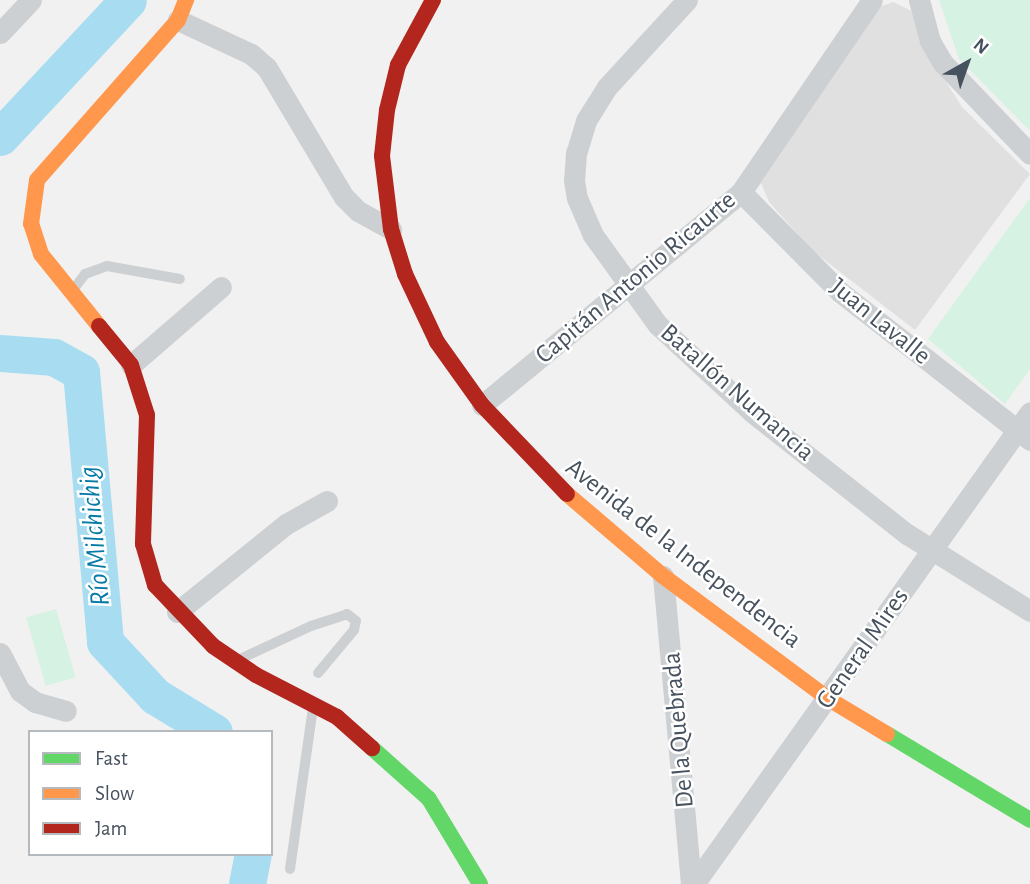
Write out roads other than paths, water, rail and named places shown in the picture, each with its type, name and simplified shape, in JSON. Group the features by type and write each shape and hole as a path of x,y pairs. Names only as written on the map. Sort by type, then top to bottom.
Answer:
{"street":[{"path":"0,33 31,0"},
{"name":"Avenida de la Independencia","path":"433,0 398,65 387,110 382,156 391,229 405,274 437,342 482,405 547,478 663,576 827,698 1030,820"},
{"name":"Batallón Numancia","path":"687,0 607,87 586,121 576,153 574,180 583,215 629,287 658,325 744,406 932,551 1030,611"},
{"name":"Capitán Antonio Ricaurte","path":"482,405 629,287 741,192 872,0"},
{"path":"919,0 930,41 942,61 1030,153"},
{"path":"391,229 358,211 344,197 267,68 251,54 182,10 37,180 31,224 41,254 131,365 147,415 143,544 155,586 177,612 236,661 337,717 429,799 480,884"},
{"name":"Juan Lavalle","path":"741,192 840,292 1023,436"},
{"path":"131,365 221,287"},
{"name":"General Mires","path":"692,884 932,551 1023,436 1030,412"},
{"path":"177,612 275,533 327,501"},
{"name":"De la Quebrada","path":"663,576 692,884"},
{"path":"0,653 20,691 42,705 66,710"}],"lane":[{"path":"72,290 85,274 107,266 180,279"},
{"path":"236,661 311,626 347,614 356,621 355,630 318,673"},
{"path":"290,869 313,705"}],"waterway":[{"name":"Río Milchichig","path":"0,137 128,0"},
{"name":"Río Milchichig","path":"0,353 54,357 81,372 105,642 155,696 211,730"},
{"name":"Río Milchichig","path":"247,884 253,856"}]}
